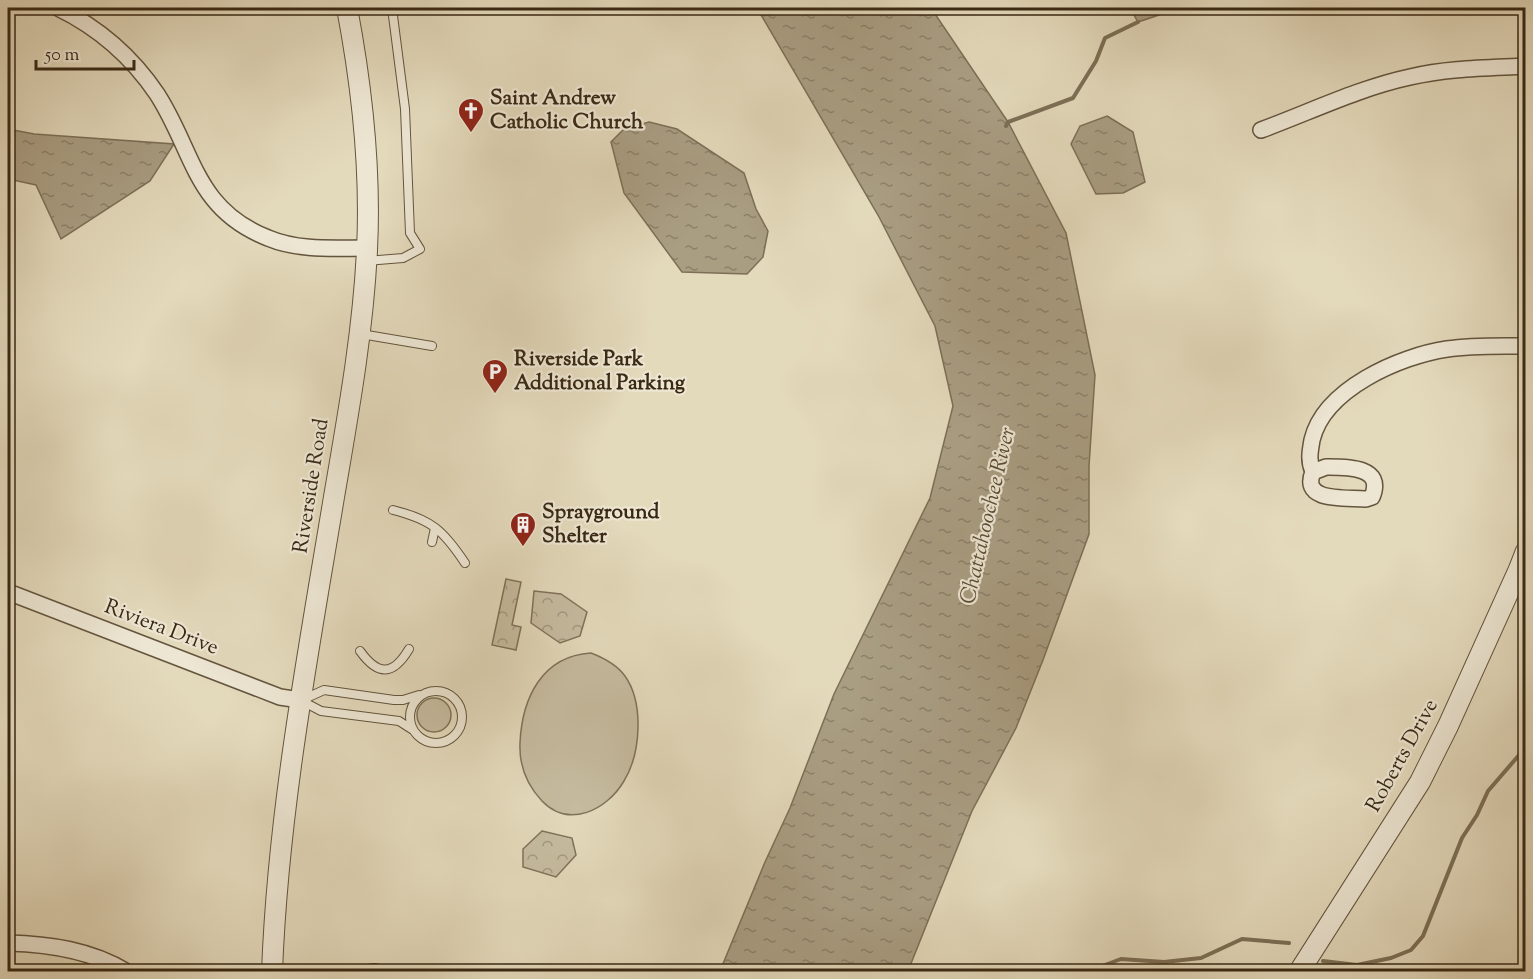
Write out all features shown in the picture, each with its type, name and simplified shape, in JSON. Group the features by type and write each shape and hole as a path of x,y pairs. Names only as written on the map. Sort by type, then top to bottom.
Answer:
{"street":[{"path":"58,8 102,35 132,62 156,93 174,123 195,173 208,193 244,227 268,239 293,246 367,254"},
{"name":"Riverside Road","path":"272,972 278,882 300,700 354,379 367,254 367,186 363,120 347,8"},
{"path":"1262,130 1385,83 1410,76 1459,69 1526,66"},
{"path":"1313,472 1309,463 1309,454 1314,433 1322,416 1340,396 1376,372 1410,357 1446,349 1471,346 1526,346"},
{"name":"Roberts Drive","path":"1299,972 1420,782 1458,705 1526,551"},
{"name":"Riviera Drive","path":"8,592 280,697 300,700"},
{"path":"8,943 41,943 84,952 127,972"}],"lane":[{"path":"367,254 403,258 420,249 410,233 405,109 392,8"},
{"path":"359,334 432,346"},
{"path":"393,510 420,517 435,528 451,543 465,563"},
{"path":"432,542 435,528"},
{"path":"360,651 369,663 380,669 392,669 402,662 409,649"},
{"path":"324,690 394,700 403,700 432,690 444,691 454,696 460,704 463,714 462,725 457,734 448,741 435,743 420,738 399,721 321,711 300,700 324,690"},
{"path":"414,731 410,722 410,712 414,702 422,694"},
{"path":"342,972 364,968 381,968 396,972"}],"green space":[{"path":"506,579 521,582 512,625 521,627 516,650 492,645"},
{"path":"534,591 561,594 587,612 580,636 560,643 531,623"},
{"path":"591,653 618,668 631,687 638,714 637,743 630,770 617,791 608,800 587,812 575,815 564,814 542,801 528,781 521,759 522,726 530,696 548,671 574,656"},
{"path":"434,698 446,703 451,715 446,727 434,732 422,727 417,715 422,703"},
{"path":"542,831 572,838 576,855 556,877 523,867 523,849"}],"water":[{"name":"Chattahoochee River","path":"757,8 931,8 1008,122 1066,233 1095,375 1089,466 1089,534 1016,728 972,811 908,971 720,971 790,808 834,694 930,498 953,406 935,326 878,215"},
{"path":"1130,8 1208,8 1165,13 1138,22"},
{"path":"1107,116 1133,132 1145,182 1123,193 1096,194 1071,144 1080,126"},
{"path":"649,122 677,129 744,173 756,209 768,231 763,257 747,274 682,272 624,193 611,142 624,129"},
{"path":"8,129 34,134 174,144 150,181 61,239 36,185 8,179"}],"waterway":[{"path":"1006,126 1008,122 1073,98 1096,61 1105,38 1138,22"},
{"path":"1323,961 1357,965 1391,958 1411,950 1423,936 1462,838 1477,815 1488,791 1526,747"},
{"path":"1086,972 1121,959 1164,962 1201,958 1242,939 1289,943"}],"place":[{"name":"Saint Andrew Catholic Church","path":"471,134"},
{"name":"Riverside Park Additional Parking","path":"495,395"},
{"name":"Sprayground Shelter","path":"523,548"}]}
